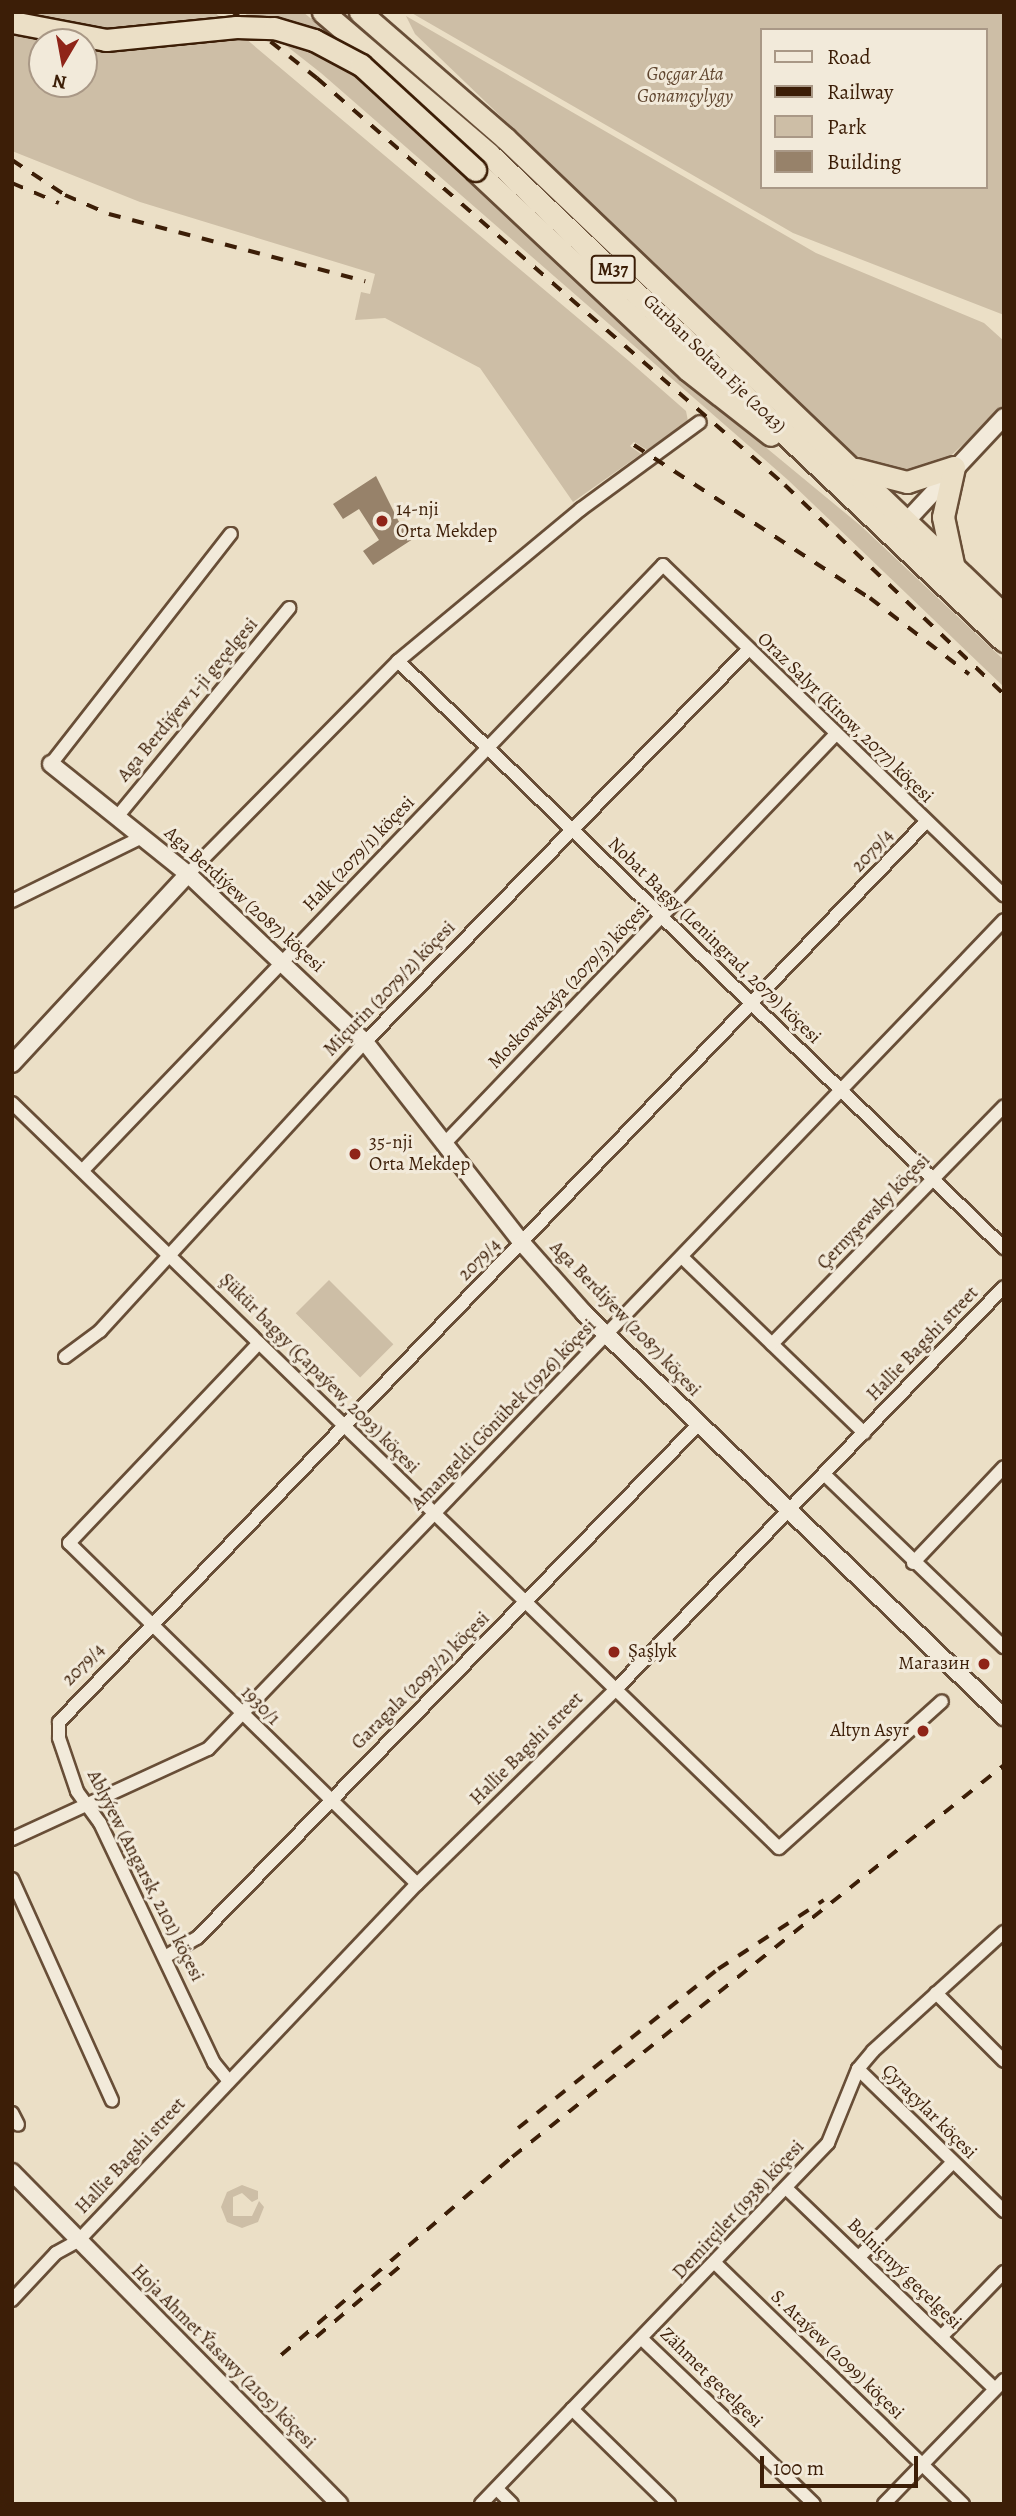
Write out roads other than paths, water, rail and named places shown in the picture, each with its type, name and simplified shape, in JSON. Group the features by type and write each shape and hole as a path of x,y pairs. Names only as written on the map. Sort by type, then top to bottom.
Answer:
{"highway":[{"name":"Gurban Soltan Eje (2043)","path":"323,12 489,153 865,509 900,527 958,572 1004,615"},
{"name":"Gurban Soltan Eje (2043)","path":"360,12 505,138 848,466 1004,641"},
{"path":"12,22 106,40 236,27 274,28 314,40 361,65 688,370 865,509"},
{"name":"Gurban Soltan Eje (2043)","path":"848,466 907,482 954,467"},
{"path":"954,467 943,517 948,551 958,572"}],"street":[{"path":"900,527 1004,417"},
{"path":"12,1064 188,874 398,662 580,509 700,422"},
{"path":"51,764 231,534"},
{"name":"Oraz Salyr (Kirow, 2077) köçesi","path":"663,565 747,650 1004,895"},
{"name":"Halk (2079/1) köçesi","path":"83,1170 663,565"},
{"name":"Aga Berdiýew 1-ji geçelgesi","path":"117,817 289,608"},
{"name":"Miçurin (2079/2) köçesi","path":"65,1357 100,1331 168,1251 365,1042 747,650"},
{"name":"Nobat Bagşy (Leningrad, 2079) köçesi","path":"398,662 1004,1248"},
{"name":"Moskowskaýa (2079/3) köçesi","path":"444,1144 836,734"},
{"name":"Aga Berdiýew (2087) köçesi","path":"51,764 188,874 365,1042 523,1244 608,1337 1004,1717"},
{"name":"2079/4","path":"59,1722 523,1244 926,822"},
{"path":"12,901 142,836"},
{"name":"Amangeldi Gönübek (1926) köçesi","path":"12,1839 200,1756 608,1337 1004,920"},
{"name":"Şükür bagşy (Çapaýew, 2093) köçesi","path":"12,1103 168,1251 434,1514 617,1688 779,1848 942,1701"},
{"name":"Çernyşewsky köçesi","path":"772,1344 1004,1106"},
{"path":"683,1258 863,1433"},
{"name":"Hallie Bagshi street","path":"12,2300 56,2253 79,2240 228,2080 417,1885 617,1688 1004,1287"},
{"name":"1930/1","path":"260,1343 71,1538 75,1555 417,1885"},
{"name":"Garagala (2093/2) köçesi","path":"165,1957 192,1943 699,1424"},
{"path":"913,1563 1004,1467"},
{"path":"824,1474 1003,1648"},
{"name":"Ablyýew (Angarsk, 2101) köçesi","path":"59,1722 59,1738 77,1791 89,1805 165,1957 214,2063 228,2080"},
{"path":"12,1879 112,2100"},
{"name":"Demirçiler (1938) köçesi","path":"481,2504 715,2263 836,2131 858,2069 1004,1932"},
{"path":"936,1993 1004,2061"},
{"name":"Çyraçylar köçesi","path":"858,2069 1004,2211"},
{"path":"859,2257 952,2162"},
{"name":"Hoja Ahmet Ýasawy (2105) köçesi","path":"12,2172 339,2504"},
{"name":"Bolniçnyý geçelgesi","path":"786,2188 941,2337 999,2385"},
{"name":"S. Ataýew (2099) köçesi","path":"715,2263 963,2504"},
{"path":"941,2337 1004,2272"},
{"name":"Zähmet geçelgesi","path":"642,2339 814,2504"},
{"path":"884,2504 999,2385"},
{"path":"572,2409 669,2504"},
{"path":"497,2489 512,2504"}],"railway":[{"path":"233,12 317,78 785,485 1004,694"},
{"path":"12,160 65,195 109,214 365,281"},
{"path":"12,183 59,203"},
{"path":"634,445 870,598 969,674"},
{"path":"281,2355 512,2157 1004,1765"},
{"path":"518,2128 718,1969 824,1900"},
{"path":"316,2337 399,2267"}],"place":[{"name":"14-nji Orta Mekdep","path":"382,521"},
{"name":"35-nji Orta Mekdep","path":"355,1154"},
{"name":"Şaşlyk","path":"614,1652"},
{"name":"Магазин","path":"984,1664"},
{"name":"Altyn Asyr","path":"923,1731"}],"park label":[{"name":"Goçgar Ata Gonamçylygy","path":"685,86"}]}
